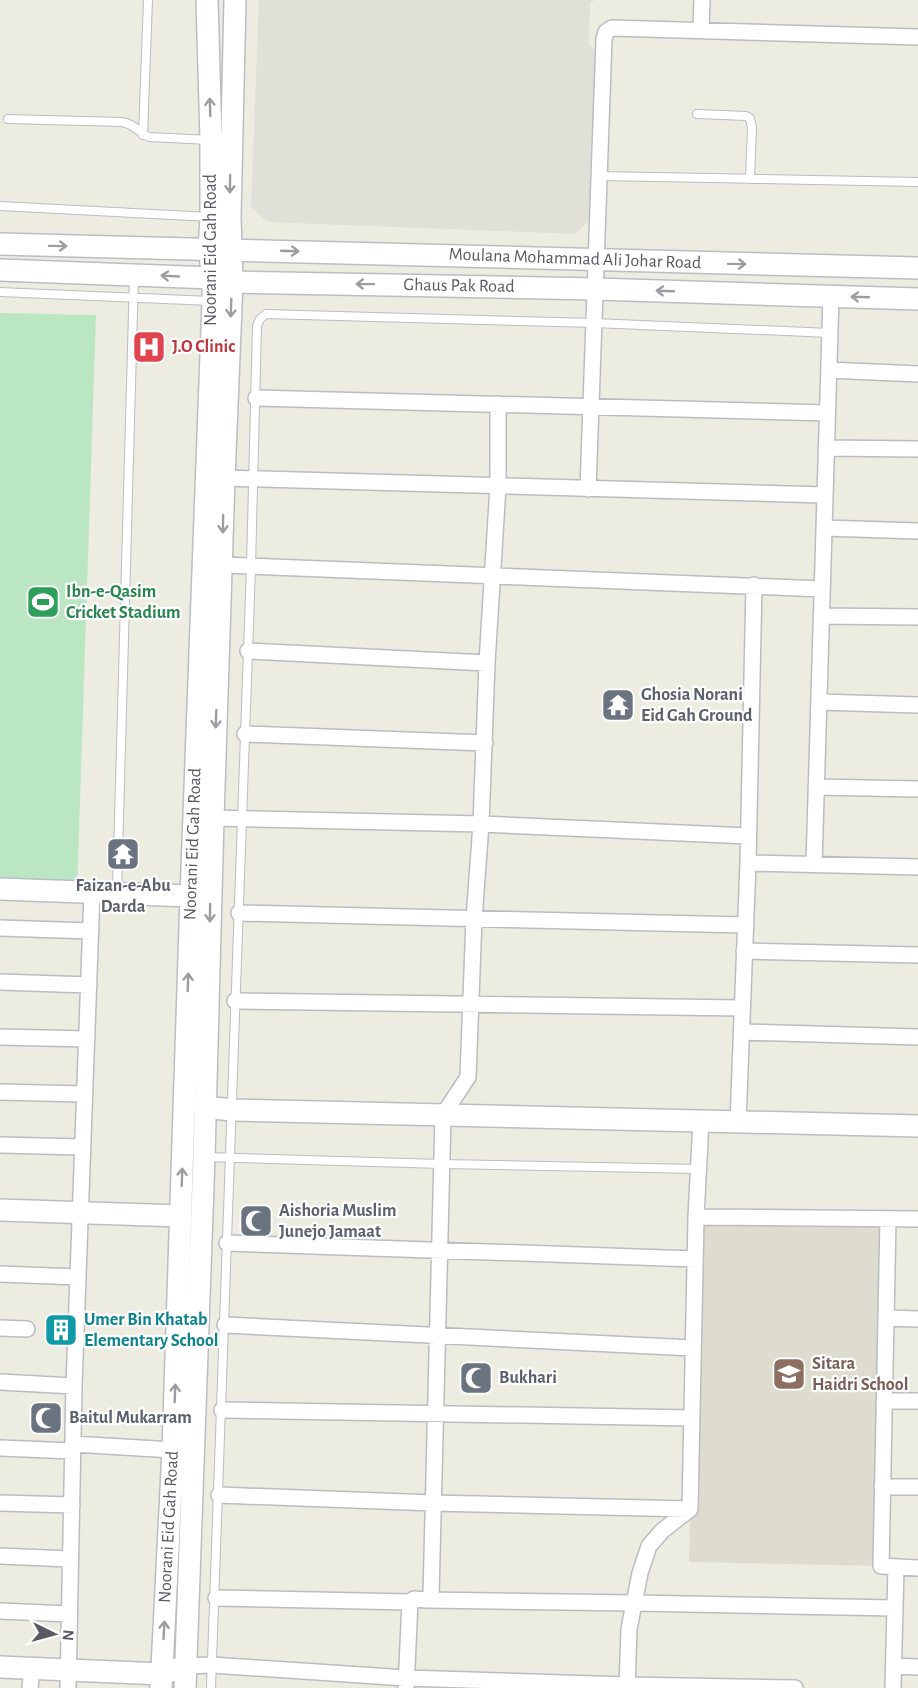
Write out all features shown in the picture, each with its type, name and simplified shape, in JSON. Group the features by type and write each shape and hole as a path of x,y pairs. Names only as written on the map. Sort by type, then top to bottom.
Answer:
{"main road":[{"name":"Noorani Eid Gah Road","path":"162,1681 174,1450 191,896 213,302 223,280 232,249 220,217 211,140 207,0"},
{"name":"Noorani Eid Gah Road","path":"185,1688 204,1157 224,478 223,280 209,249 220,217 235,0"},
{"path":"0,244 209,249"},
{"name":"Moulana Mohammad Ali Johar Road","path":"209,249 918,268"},
{"name":"Ghaus Pak Road","path":"0,270 223,280 918,299"},
{"path":"0,889 191,896"},
{"path":"205,1107 232,1110 918,1126"},
{"path":"0,1210 181,1216"},
{"path":"0,1667 31,1678 162,1681 185,1666"}],"street":[{"path":"701,30 702,0"},
{"path":"588,489 606,32 612,28 918,37"},
{"path":"814,864 831,296"},
{"path":"829,370 918,374"},
{"path":"255,398 827,413"},
{"path":"427,1600 431,1596 443,1115 468,1077 474,919 498,486 498,404"},
{"path":"826,447 918,449"},
{"path":"224,478 825,495"},
{"path":"824,528 918,531"},
{"path":"222,565 822,589"},
{"path":"738,1122 748,863 754,585"},
{"path":"822,616 918,617"},
{"path":"248,651 488,663"},
{"path":"819,702 918,705"},
{"path":"245,734 485,743"},
{"path":"816,787 918,789"},
{"path":"213,818 481,824 748,836"},
{"path":"748,863 918,867"},
{"path":"68,1679 74,1386 92,892"},
{"path":"238,913 746,925"},
{"path":"0,928 91,931"},
{"path":"744,951 918,955"},
{"path":"0,982 88,985"},
{"path":"235,1001 742,1008"},
{"path":"742,1032 918,1037"},
{"path":"0,1036 87,1039"},
{"path":"0,1092 84,1094"},
{"path":"690,1509 696,1217 701,1121"},
{"path":"0,1145 82,1147"},
{"path":"696,1217 918,1219"},
{"path":"888,1219 880,1566 918,1568"},
{"path":"227,1243 695,1259"},
{"path":"0,1274 78,1276"},
{"path":"886,1318 918,1319"},
{"path":"225,1324 693,1348"},
{"path":"0,1328 27,1329"},
{"path":"0,1382 74,1386"},
{"path":"884,1401 918,1401"},
{"path":"222,1410 692,1418"},
{"path":"0,1448 174,1450"},
{"path":"882,1487 918,1487"},
{"path":"219,1495 690,1509"},
{"path":"0,1503 72,1505"},
{"path":"627,1687 630,1629 634,1603 640,1573 649,1546 662,1531 690,1509"},
{"path":"0,1556 69,1559"},
{"path":"893,1688 897,1567"},
{"path":"216,1598 410,1602 414,1599 896,1608"},
{"path":"406,1683 410,1602"},
{"path":"0,1611 69,1614"},
{"path":"185,1666 212,1665 406,1683 795,1688"},
{"path":"894,1666 918,1667"}],"lane":[{"path":"143,135 148,0"},
{"path":"696,114 750,118 752,128 750,179"},
{"path":"8,119 122,122 131,124 143,135 149,137 211,140"},
{"path":"599,176 918,182"},
{"path":"0,206 220,217"},
{"path":"117,894 134,275"},
{"path":"0,292 213,302"},
{"path":"211,1688 251,567 257,326 260,319 266,314 594,323 830,333"},
{"path":"204,1157 699,1168"}],"shaded area":[{"path":"259,0 596,0 590,2 589,45 596,52 590,219 576,234 268,222 251,207"},
{"name":"Sitara Haidri School","path":"696,1217 888,1219 881,1566 689,1562"}],"green space":[{"name":"Ibn-e-Qasim Cricket Stadium","path":"0,313 96,315 77,892 0,889"}],"building":[{"name":"Umer Bin Khatab Elementary School","path":"54,1319 67,1320 66,1341 52,1341"}],"place":[{"name":"J.O Clinic","path":"149,347"},
{"name":"Ibn-e-Qasim Cricket Stadium","path":"43,602"},
{"name":"Ghosia Norani Eid Gah Ground","path":"618,705"},
{"name":"Faizan-e-Abu Darda","path":"123,854"},
{"name":"Aishoria Muslim Junejo Jamaat","path":"256,1221"},
{"name":"Umer Bin Khatab Elementary School","path":"61,1330"},
{"name":"Sitara Haidri School","path":"789,1374"},
{"name":"Bukhari","path":"476,1378"},
{"name":"Baitul Mukarram","path":"46,1418"}]}
